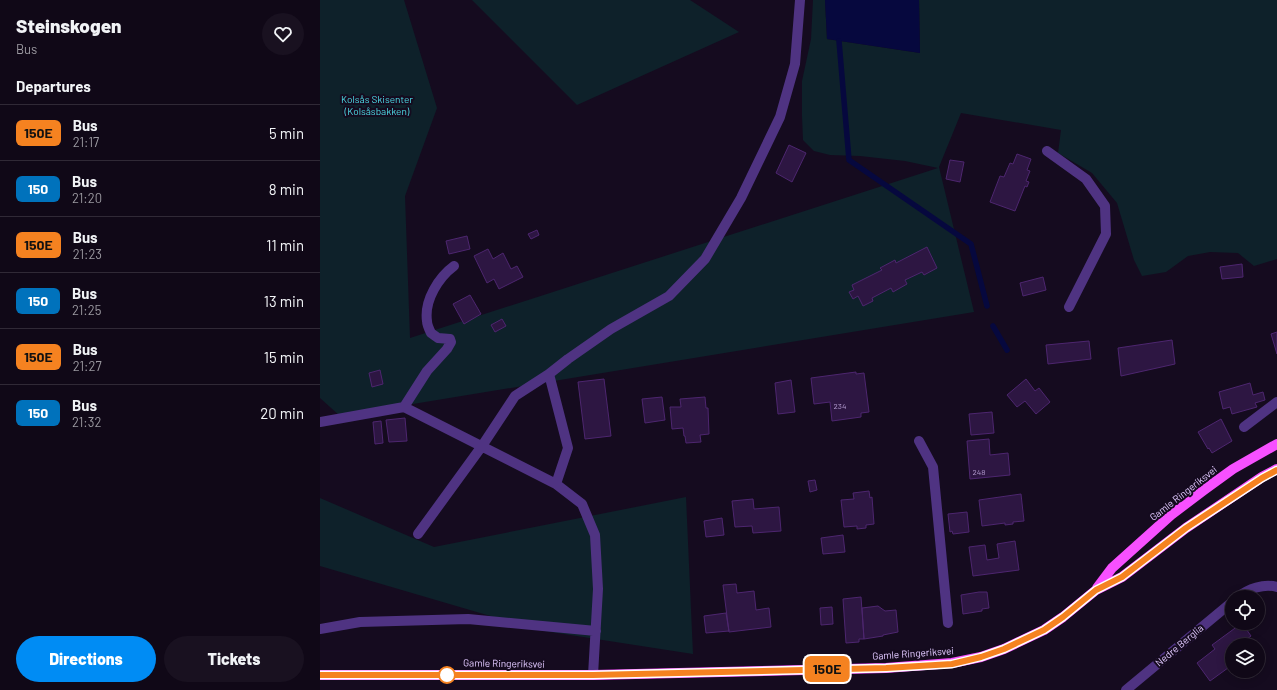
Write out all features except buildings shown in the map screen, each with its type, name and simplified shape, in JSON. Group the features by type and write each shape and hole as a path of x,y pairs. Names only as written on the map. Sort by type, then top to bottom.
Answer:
{"main road":[{"name":"Gamle Ringeriksvei","path":"1096,590 1112,568 1171,515 1227,474 1277,444"},
{"name":"Gamle Ringeriksvei","path":"320,675 593,675 886,668 952,664 981,657 1004,649 1044,630 1063,617 1096,590 1122,577 1186,528 1262,478 1277,470"}],"street":[{"path":"418,534 482,446 515,396 549,374 568,358 611,329 669,296 705,259 741,198 780,117 795,64 800,0"},
{"path":"1047,151 1086,179 1105,206 1106,234 1069,307"},
{"path":"404,407 427,371 447,349 451,342 450,340 438,338 431,333 427,322 427,312 430,299 436,286 447,271 454,266"},
{"path":"549,374 568,448 556,484"},
{"path":"1244,427 1277,402"},
{"path":"320,422 404,407 556,484 582,504 595,535 598,589 593,675"},
{"path":"919,441 933,468 948,623"},
{"path":"1250,590 1256,587 1271,585 1277,587"},
{"name":"Nedre Berglia","path":"1126,690 1225,608"},
{"path":"320,636 320,628 360,622 468,619 596,632"}],"green space":[{"name":"Kolsås Skisenter (Kolsåsbakken)","path":"320,0 404,0 437,108 405,196 410,338 938,168 905,161 860,156 830,155 814,151 803,140 802,81 811,39 813,0 825,0 827,39 920,53 919,0 1277,0 1277,259 1254,266 1238,253 1210,252 1188,256 1166,272 1142,276 1134,260 1117,203 1092,173 1058,153 1061,130 961,113 939,167 974,312 340,416 320,398"},
{"path":"472,0 690,0 739,32 577,105"},
{"path":"686,497 693,654 538,630 320,566 320,498 434,547"}],"shaded area":[{"path":"825,0 919,0 920,53 827,39"}],"waterway":[{"path":"839,41 849,160 971,244 987,306"},
{"path":"993,326 1007,350"}],"bus line":[{"name":"150E","path":"320,675 593,675 886,668 952,664 981,657 1004,649 1044,630 1063,617 1096,590 1122,577 1186,528 1262,478 1277,470"}]}
